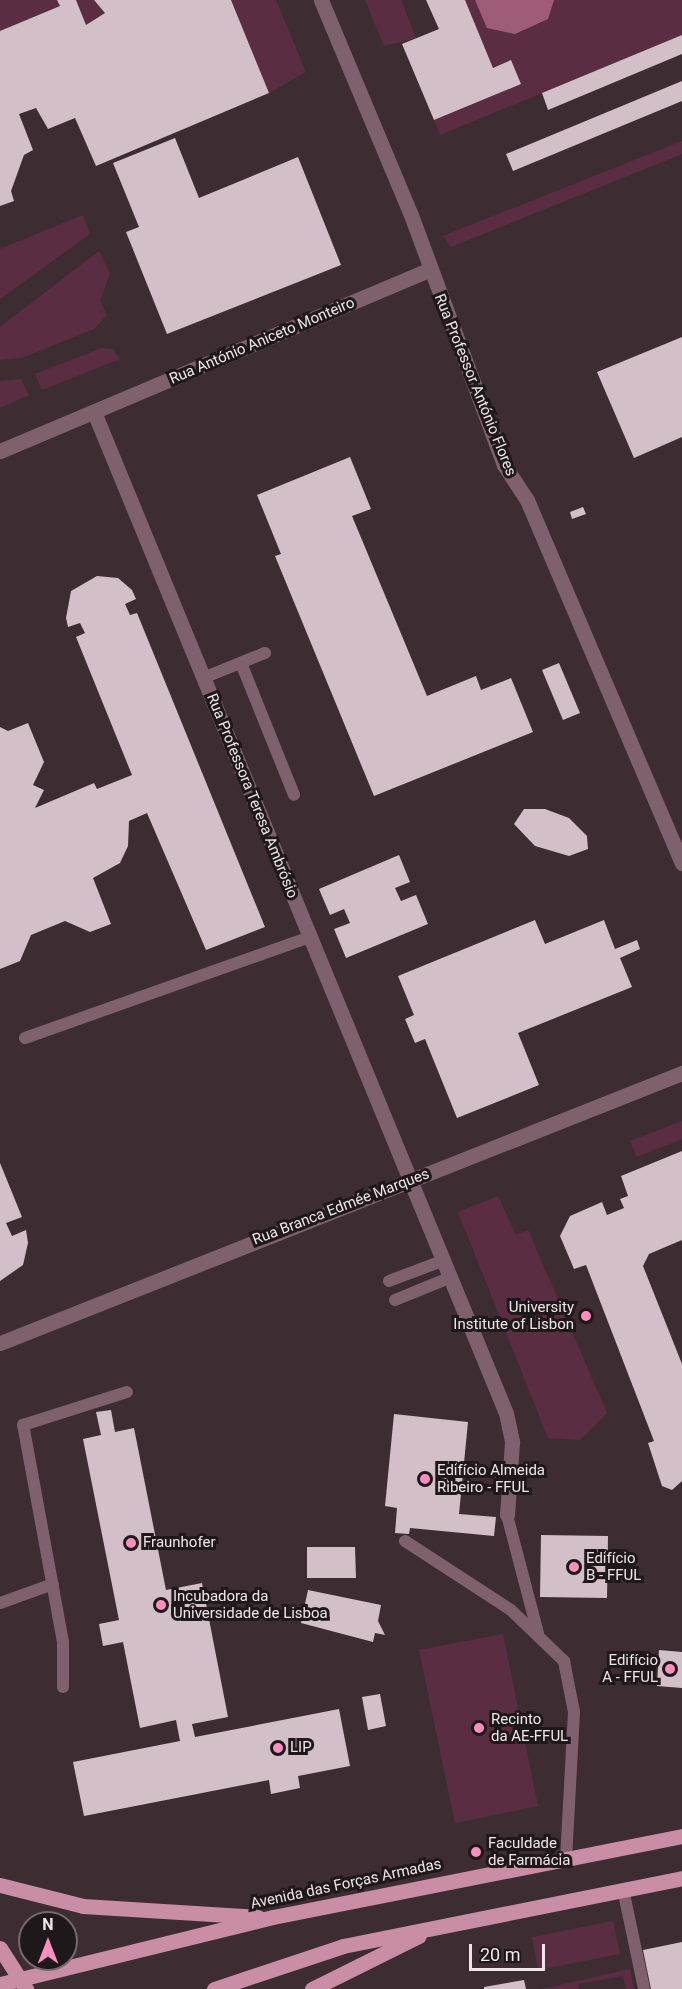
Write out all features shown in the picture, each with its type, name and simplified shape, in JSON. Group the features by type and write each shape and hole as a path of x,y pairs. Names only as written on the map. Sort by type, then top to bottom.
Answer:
{"main road":[{"name":"Avenida das Forças Armadas","path":"0,1984 22,1985 273,1917 682,1836"},
{"path":"214,1989 343,1946 682,1878"},
{"path":"0,1885 83,1906 273,1917"},
{"path":"312,1989 438,1926"},
{"path":"0,1948 22,1985"}],"street":[{"name":"Rua Professor António Flores","path":"321,0 430,269 504,465 527,500 682,863"},
{"name":"Rua António Aniceto Monteiro","path":"0,451 430,269"},
{"name":"Rua Professora Teresa Ambrósio","path":"94,412 310,937 406,1180 450,1278 510,1426 507,1515"},
{"name":"Rua Branca Edmée Marques","path":"0,1343 406,1180 682,1073"}],"lane":[{"path":"203,678 265,653"},
{"path":"241,663 294,795"},
{"path":"25,1038 310,937"},
{"path":"389,1281 442,1260"},
{"path":"395,1299 450,1278"},
{"path":"63,1687 63,1642 23,1425 127,1392"},
{"path":"507,1515 538,1634"},
{"path":"405,1541 494,1598 538,1634 564,1661 572,1682 566,1858"},
{"path":"0,1603 53,1584"},
{"path":"623,1889 644,1989"}],"shaded area":[{"path":"0,0 57,0 60,6 0,31"},
{"path":"76,0 94,0 105,13 86,25"},
{"path":"231,0 276,0 306,72 269,93"},
{"path":"365,0 401,0 416,38 384,46"},
{"path":"465,0 682,0 682,35 440,135 434,120 521,84 511,60 493,68"},
{"path":"475,0 554,0 548,19 515,34 487,28"},
{"path":"682,141 682,154 451,247 443,236"},
{"path":"83,215 90,234 0,299 0,249"},
{"path":"99,251 110,274 100,301 107,315 94,329 22,358 0,360 0,327"},
{"path":"102,348 113,349 120,359 42,390 35,374"},
{"path":"21,379 29,395 0,408 0,381"},
{"path":"682,1121 682,1139 637,1157 630,1141"},
{"path":"498,1196 516,1235 528,1230 607,1413 580,1440 548,1438 458,1212"},
{"name":"Recinto da AE-FFUL","path":"503,1634 538,1806 455,1823 419,1650"},
{"path":"613,1921 620,1954 538,1970 532,1937"},
{"path":"630,1969 634,1989 626,1989 623,1976 578,1984 579,1989 542,1989"}],"building":[{"path":"57,0 76,0 86,25 105,13 94,0 231,0 269,93 96,166 75,118 48,129 36,108 19,114 33,150 24,155 11,191 14,201 0,206 0,31 60,6"},
{"path":"426,0 465,0 493,68 511,60 521,84 434,120 402,44 439,29"},
{"path":"682,35 682,54 548,110 542,93"},
{"path":"682,81 682,101 513,171 506,154"},
{"path":"175,138 199,198 298,157 341,265 167,334 126,232 139,227 113,163"},
{"path":"682,337 682,437 634,458 597,372"},
{"path":"350,457 371,509 352,516 427,696 476,676 481,690 511,678 533,732 374,796 275,556 281,554 257,495"},
{"path":"583,507 586,514 572,519 570,512"},
{"path":"97,576 118,578 132,590 136,599 125,604 130,615 137,613 265,927 206,950 147,813 129,821 128,846 120,863 93,878 111,924 90,932 65,921 31,935 20,961 0,969 0,727 8,731 28,723 44,762 33,785 44,790 35,808 94,783 97,789 132,775 76,637 85,633 80,623 68,627 66,618 71,591"},
{"path":"559,663 580,713 563,720 542,670"},
{"path":"524,809 545,809 569,818 587,836 588,849 569,856 535,846 514,824"},
{"path":"399,855 410,882 395,888 401,901 416,895 428,924 346,958 334,929 350,923 344,909 330,915 319,889"},
{"path":"535,920 545,944 604,920 615,949 637,940 640,949 620,958 632,987 518,1033 539,1085 457,1118 425,1039 415,1043 405,1019 414,1015 398,976"},
{"path":"682,1151 682,1240 649,1254 643,1266 682,1364 682,1481 672,1490 662,1486 648,1443 654,1441 586,1265 574,1269 560,1236 570,1216 602,1202 607,1215 624,1208 620,1199 628,1196 621,1176"},
{"path":"0,1163 22,1217 6,1223 12,1236 26,1230 28,1243 23,1265 0,1281"},
{"name":"Incubadora da Universidade de Lisboa","path":"111,1410 115,1432 134,1428 166,1590 202,1583 228,1717 192,1724 195,1737 339,1709 350,1766 298,1776 300,1788 271,1794 269,1780 84,1816 73,1762 180,1741 176,1720 140,1728 123,1642 103,1646 99,1624 119,1620 83,1439 101,1435 96,1412"},
{"name":"Edifício Almeida Ribeiro - FFUL","path":"394,1414 468,1422 459,1514 496,1517 494,1536 410,1528 409,1534 395,1533 397,1508 385,1506"},
{"name":"Edifício B - FFUL","path":"541,1535 608,1536 607,1598 540,1597"},
{"path":"307,1547 355,1547 356,1578 307,1578"},
{"path":"308,1590 381,1605 378,1621 385,1635 375,1633 373,1642 301,1623"},
{"name":"Edifício A - FFUL","path":"659,1650 682,1652 682,1688 657,1686"},
{"path":"380,1694 386,1726 368,1730 362,1697"},
{"path":"682,1942 682,1989 651,1989 643,1950"},
{"path":"524,1980 526,1989 484,1989 484,1987"}],"place":[{"name":"University Institute of Lisbon","path":"586,1316"},
{"name":"Edifício Almeida Ribeiro - FFUL","path":"425,1479"},
{"name":"Fraunhofer","path":"131,1543"},
{"name":"Edifício B - FFUL","path":"574,1567"},
{"name":"Incubadora da Universidade de Lisboa","path":"161,1605"},
{"name":"Edifício A - FFUL","path":"670,1669"},
{"name":"Recinto da AE-FFUL","path":"479,1728"},
{"name":"LIP","path":"278,1748"},
{"name":"Faculdade de Farmácia","path":"476,1852"}]}
